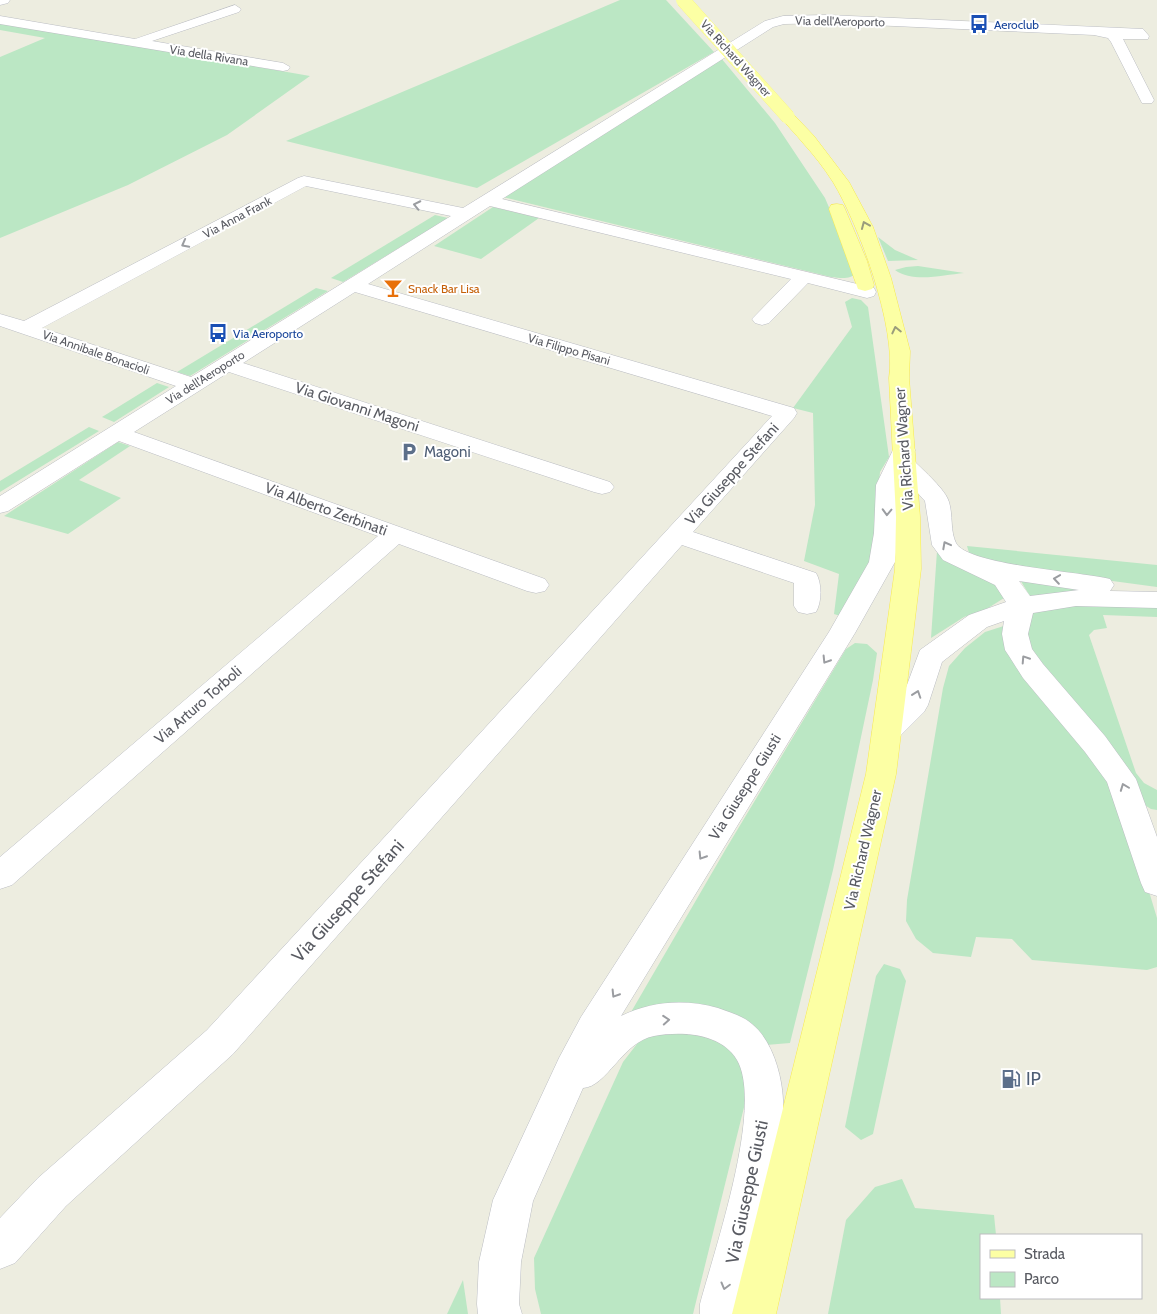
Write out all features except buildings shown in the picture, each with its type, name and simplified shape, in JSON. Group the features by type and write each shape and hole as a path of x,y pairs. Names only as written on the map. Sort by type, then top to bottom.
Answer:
{"main road":[{"name":"Via Richard Wagner","path":"683,0 826,158 852,198 868,232 881,271 902,356 899,378 908,517 908,569 881,774 754,1314"},
{"name":"Via Richard Wagner","path":"788,117 828,192 855,253 886,352 899,378"}],"street":[{"path":"0,1 4,0"},
{"name":"Via della Rivana","path":"135,43 235,9"},
{"name":"Via dell'Aeroporto","path":"0,506 748,36 775,22 826,19 1139,32 1142,36 1112,35 1094,31"},
{"name":"Via della Rivana","path":"0,20 283,67"},
{"path":"1112,35 1117,40 1147,100"},
{"name":"Via Anna Frank","path":"26,328 304,181 464,214"},
{"path":"487,200 867,292"},
{"path":"762,319 804,276"},
{"name":"Via Filippo Pisani","path":"352,285 786,413"},
{"name":"Via Annibale Bonacioli","path":"0,320 192,385"},
{"name":"Via Giovanni Magoni","path":"226,364 602,487"},
{"name":"Via Giuseppe Stefani","path":"0,1248 52,1192 220,1042 786,413"},
{"name":"Via Alberto Zerbinati","path":"117,433 536,585"},
{"path":"905,458 937,500 944,545 952,555 1004,579 1017,596 1021,606 1015,634 1019,650 1033,671 1095,744 1121,779 1147,823 1157,883"},
{"name":"Via Giuseppe Giusti","path":"500,1314 498,1304 500,1262 513,1200 552,1113 594,1028 842,633 875,576 882,562 884,548 888,485 905,458"},
{"name":"Via Arturo Torboli","path":"0,876 395,534"},
{"name":"Via Giuseppe Stefani","path":"677,535 807,579 807,606"},
{"path":"971,564 1157,594"},
{"path":"887,732 914,705 930,657 978,621 1021,606 1076,598 1157,600"},
{"name":"Via Giuseppe Giusti","path":"552,1113 601,1049 620,1033 640,1023 662,1019 701,1020 721,1025 739,1035 751,1051 759,1069 764,1093 764,1115 754,1175 721,1304 722,1314"}],"green space":[{"path":"620,0 666,0 714,52 477,188 286,141"},
{"path":"0,22 310,76 227,135 128,185 0,238 0,57 45,38 0,30"},
{"path":"721,58 775,123 825,198 857,273 851,277 831,277 503,197"},
{"path":"493,207 539,218 481,259 434,246"},
{"path":"435,215 448,218 343,282 331,278"},
{"path":"878,237 895,250 918,260 888,261"},
{"path":"918,266 964,273 919,277 902,274 895,270"},
{"path":"316,288 328,291 190,376 177,372"},
{"path":"852,298 861,300 868,307 889,457 880,472 872,567 843,617 834,614 839,574 804,561 815,505 813,413 793,408 852,327 845,302"},
{"path":"157,383 169,387 114,422 102,417"},
{"path":"89,427 99,431 0,492 0,481"},
{"path":"118,442 130,446 79,480 121,498 68,534 4,516"},
{"path":"967,546 1157,565 1157,587 1009,567 969,553"},
{"path":"937,551 988,578 1002,589 1004,598 985,610 964,617 931,638"},
{"path":"1019,578 1089,589 1031,598"},
{"path":"1071,605 1157,607 1157,617 1103,615 1107,628 1094,630 1089,635 1136,773 1144,783 1157,790 1157,810 1143,804 1032,656 1025,619 1030,613"},
{"path":"1010,624 1122,802 1157,918 1157,967 1147,970 1032,960 1012,939 976,937 971,957 933,953 916,939 906,921 907,900 943,688 949,666 965,648 985,632"},
{"path":"855,643 867,644 877,653 873,680 833,870 790,1043 766,1045 697,1006 659,1004 627,1019 727,847 846,649"},
{"path":"884,964 900,969 906,981 873,1134 861,1140 845,1127 876,976"},
{"path":"661,1033 705,1037 724,1046 733,1052 741,1063 750,1083 693,1314 541,1314 535,1289 534,1258 623,1062 640,1040"},
{"path":"902,1179 915,1208 994,1215 996,1234 980,1234 980,1299 1000,1299 1001,1314 828,1314 846,1220 875,1187"},
{"path":"463,1280 468,1314 447,1314"}],"place":[{"name":"Aeroclub","path":"979,24"},
{"name":"Snack Bar Lisa","path":"393,288"},
{"name":"Via Aeroporto","path":"218,333"},
{"name":"Magoni","path":"409,452"},
{"name":"IP","path":"1011,1079"}]}
